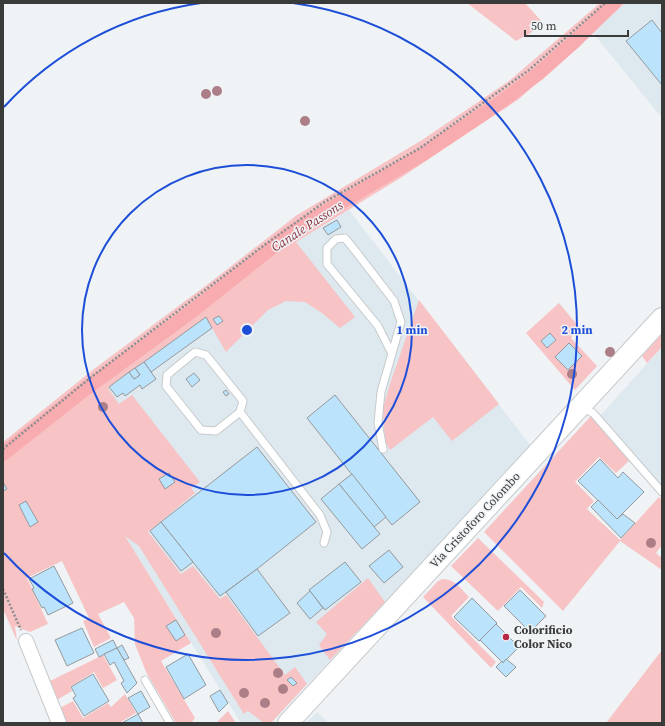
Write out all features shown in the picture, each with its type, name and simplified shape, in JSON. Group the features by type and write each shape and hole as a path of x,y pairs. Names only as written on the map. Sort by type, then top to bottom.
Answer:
{"main road":[{"name":"Via Cristoforo Colombo","path":"288,723 662,318"}],"street":[{"path":"26,641 59,723"}],"lane":[{"path":"383,449 378,423 381,392 392,354 401,322 394,301 358,252 345,238 336,239 327,248 327,264 378,326 392,354"},
{"path":"195,352 206,355 243,401 240,412 216,431 201,430 166,386 167,375 195,352"},
{"path":"580,406 593,413 662,492"},
{"path":"240,412 320,515 327,532 324,543"},
{"path":"145,680 170,723"}],"path":[{"path":"3,449 90,378 322,203 420,148 529,70 605,3"},
{"path":"3,589 26,641"}],"shaded area":[{"path":"467,3 525,3 545,25 516,41"},
{"path":"600,3 625,3 519,99 402,177 296,242 355,317 340,328 322,313 305,302 286,301 268,310 226,352 206,317 108,388 119,404 132,395 200,482 191,488 195,493 148,532 181,574 193,566 220,599 226,595 285,675 295,667 307,684 271,723 264,723 248,711 244,714 139,546 125,536 191,643 161,661 195,718 191,723 176,723 146,672 135,644 134,618 124,602 98,614 111,638 94,647 83,621 89,618 62,561 27,578 48,624 30,632 15,626 17,641 3,609 3,442 94,369 212,281 297,215 422,140 509,81"},
{"path":"625,3 662,3 662,118 593,33"},
{"path":"349,210 530,445 271,723 241,723 57,427 109,387 206,317 296,242"},
{"path":"419,300 499,404 452,441 433,417 390,450 386,443 383,408"},
{"path":"559,303 579,327 571,338 597,366 575,390 526,333"},
{"path":"662,333 662,347 647,363 642,356"},
{"path":"662,347 662,486 601,415"},
{"path":"591,416 630,460 616,473 599,457 575,482 594,501 587,509 620,540 659,497 662,500 662,545 656,553 662,558 662,570 620,541 563,611 484,532"},
{"path":"478,538 544,602 542,608 521,587 498,611 451,566"},
{"path":"368,578 385,602 330,660 319,645 327,634 316,622"},
{"path":"447,579 454,583 469,597 451,616 496,662 491,668 423,597 438,581"},
{"path":"662,650 662,723 606,723"},
{"path":"103,655 117,680 103,688 94,672 70,687 72,691 57,700 50,681"},
{"path":"125,694 136,713 119,723 66,723 60,708 73,701 83,718 108,703 111,707"},
{"path":"228,711 236,723 218,723 217,722"},
{"path":"317,712 329,723 306,723"}],"building":[{"path":"652,20 662,33 662,85 626,41"},
{"path":"337,220 341,227 328,235 323,228"},
{"path":"219,316 223,321 217,325 213,319"},
{"path":"206,317 212,328 151,372 144,362"},
{"path":"550,333 556,340 547,348 541,341"},
{"path":"569,343 582,356 568,370 555,357"},
{"path":"144,362 156,379 142,389 140,385 125,396 123,393 117,397 109,387 129,372 134,379 140,375 135,368"},
{"path":"135,368 140,375 134,379 129,372"},
{"path":"194,373 200,380 192,387 186,379"},
{"path":"226,390 229,394 226,396 223,392"},
{"path":"335,395 420,502 392,525 307,418"},
{"path":"257,447 316,522 257,569 220,596 161,522"},
{"path":"600,459 618,478 623,472 644,492 617,519 578,481"},
{"path":"169,473 175,482 165,489 159,479"},
{"path":"352,474 386,517 374,527 339,484"},
{"path":"3,482 7,489 3,491"},
{"path":"339,484 380,534 362,549 321,499"},
{"path":"598,500 617,519 623,514 635,523 621,538 591,507"},
{"path":"26,501 38,522 30,527 19,505"},
{"path":"161,522 193,562 181,571 150,531"},
{"path":"389,550 403,567 384,583 369,566"},
{"path":"345,562 361,582 325,610 309,590"},
{"path":"54,566 73,603 48,615 44,607 42,608 32,589 34,588 29,579"},
{"path":"257,569 290,613 258,636 226,592"},
{"path":"520,590 546,616 530,632 504,606"},
{"path":"310,591 323,608 310,619 297,603"},
{"path":"472,598 497,623 479,641 454,617"},
{"path":"176,620 185,635 176,641 166,626"},
{"path":"496,624 519,647 503,663 480,640"},
{"path":"82,628 94,653 67,666 55,640"},
{"path":"113,640 117,648 99,657 95,649"},
{"path":"122,645 129,658 124,660 117,648"},
{"path":"117,648 137,683 127,693 121,683 124,681 114,662 110,665 104,654"},
{"path":"188,654 206,685 184,699 166,667"},
{"path":"506,659 516,667 506,677 496,667 502,661 503,663"},
{"path":"93,674 109,701 84,716 73,698 76,696 71,687"},
{"path":"291,677 297,683 293,686 287,680"},
{"path":"220,690 228,703 219,712 210,696"},
{"path":"141,691 150,707 138,714 128,698"},
{"path":"138,714 143,723 122,723"}],"waterway":[{"name":"Canale Passons","path":"3,454 84,390 191,312 289,234 420,156 501,102 538,74 614,3"}],"place":[{"name":"Colorificio Color Nico","path":"506,637"}]}
